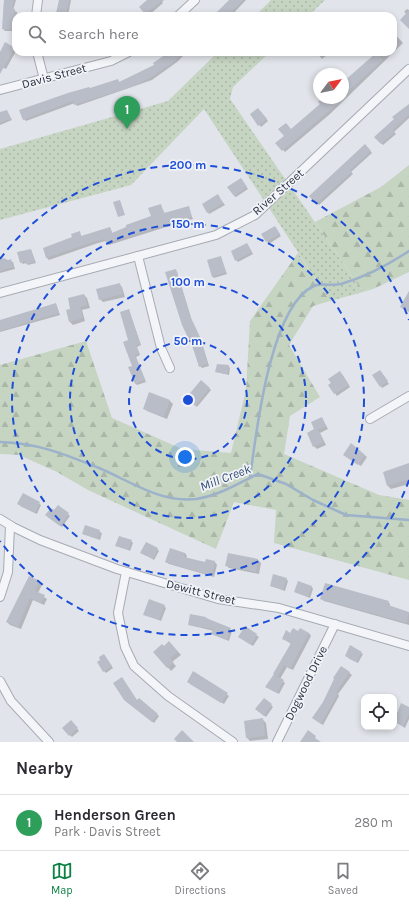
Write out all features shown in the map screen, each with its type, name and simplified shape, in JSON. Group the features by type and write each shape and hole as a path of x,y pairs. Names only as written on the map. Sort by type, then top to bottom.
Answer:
{"street":[{"path":"36,12 38,0"},
{"path":"182,12 195,0"},
{"path":"38,56 44,79"},
{"name":"Davis Street","path":"0,90 111,61 121,56"},
{"name":"River Street","path":"0,293 216,235 254,215 409,69"},
{"path":"138,256 161,348 170,368"},
{"path":"370,419 409,396"},
{"name":"Dewitt Street","path":"0,519 10,526 40,540 126,572 218,599 279,608 409,646"},
{"path":"0,597 8,572 10,526"},
{"path":"126,572 118,614 125,647 134,666 168,696 233,742"},
{"name":"Dogwood Drive","path":"277,742 335,624"},
{"path":"0,681 11,701 49,742"}],"green space":[{"path":"271,0 325,0 312,12 259,12"},
{"path":"214,56 266,56 233,87 230,99 363,292 330,301 204,109 131,185 0,220 0,149 168,101"},
{"path":"409,165 409,272 373,289 363,292 315,222 381,187"},
{"path":"298,253 330,301 313,306 289,345 320,397 290,416 284,454 379,495 409,500 409,580 274,543 276,510 234,502 216,549 88,490 57,472 19,455 0,454 0,365 86,341 112,418 182,449 231,453 246,390 250,321"}],"building":[{"path":"4,0 14,0 12,8 15,9 15,12 12,12 12,30 2,29"},
{"path":"59,0 69,0 67,12 56,12"},
{"path":"147,0 163,0 148,12 143,12 139,7"},
{"path":"229,0 243,0 231,12 217,12"},
{"path":"409,10 409,29 400,20"},
{"path":"5,42 12,46 12,53 0,74 0,52"},
{"path":"163,56 180,56 150,78 131,87 74,105 73,101 23,120 19,110 89,87 90,88 118,79 119,82 154,65 153,63"},
{"path":"373,56 379,56 383,60 349,90 349,77"},
{"path":"320,104 337,104 282,151 275,143 284,136 278,129 286,123 291,129"},
{"path":"409,104 409,115 393,130 395,132 381,144 374,137 394,119 392,117"},
{"path":"258,108 267,119 258,126 250,114"},
{"path":"7,110 11,119 0,123 0,112"},
{"path":"365,144 371,151 350,170 352,172 316,204 309,196"},
{"path":"241,178 247,187 234,196 227,187"},
{"path":"218,194 223,203 207,213 202,204"},
{"path":"120,200 125,215 118,217 113,202"},
{"path":"161,204 164,213 189,206 192,217 187,218 188,221 182,223 181,220 106,243 105,239 96,241 46,258 43,248 72,237 71,234 80,231 81,236 110,227 112,233 126,227 126,225 151,216 148,208"},
{"path":"275,226 280,234 266,242 261,234"},
{"path":"247,243 252,252 235,261 231,251"},
{"path":"31,249 35,262 26,264 25,261 20,263 17,252"},
{"path":"221,256 226,272 212,277 207,260"},
{"path":"5,258 6,261 11,259 13,267 0,271 0,259"},
{"path":"176,269 191,318 200,337 208,364 199,367 191,341 190,342 182,325 165,272"},
{"path":"120,283 123,294 99,300 96,289"},
{"path":"409,291 409,312 400,307"},
{"path":"84,294 87,305 80,307 83,318 69,322 66,310 70,309 68,298"},
{"path":"56,303 59,313 0,331 0,320"},
{"path":"129,309 140,344 136,345 139,353 135,355 145,380 135,384 128,367 132,366 123,342 128,340 120,312"},
{"path":"217,364 229,365 227,374 215,372"},
{"path":"380,370 388,381 380,387 372,375"},
{"path":"340,371 349,385 334,394 328,385 331,383 328,379"},
{"path":"201,380 210,388 195,406 186,398"},
{"path":"149,392 170,400 164,417 143,409"},
{"path":"322,417 326,426 318,430 324,442 313,447 307,433 314,429 311,422"},
{"path":"351,443 365,455 358,465 343,455"},
{"path":"409,463 409,479 387,486 383,472"},
{"path":"23,493 40,502 35,513 17,504"},
{"path":"58,505 69,513 60,526 45,515 51,508 54,510"},
{"path":"85,525 100,530 98,539 82,534"},
{"path":"119,536 132,540 128,550 115,546"},
{"path":"146,542 158,548 153,559 140,553"},
{"path":"170,548 185,553 184,557 205,562 206,559 215,561 212,576 165,562"},
{"path":"228,553 258,559 256,572 225,566"},
{"path":"273,574 287,578 283,590 270,586"},
{"path":"29,576 40,581 35,591 45,595 41,603 30,598 18,627 6,622"},
{"path":"298,581 312,586 308,597 294,592"},
{"path":"325,583 389,601 388,605 409,612 407,623 320,599"},
{"path":"149,599 165,605 159,620 143,615"},
{"path":"190,614 206,617 231,628 227,640 211,634 213,629 188,625"},
{"path":"245,626 257,634 251,645 238,637"},
{"path":"293,628 298,631 300,628 309,633 290,669 284,665 278,676 273,674 291,643 282,639 286,630 290,633"},
{"path":"169,641 178,652 170,658 174,663 167,668 153,652 162,644 164,646"},
{"path":"350,645 362,652 356,662 345,656"},
{"path":"104,654 112,666 103,672 97,662 100,660 99,657"},
{"path":"341,666 350,672 336,692 338,693 321,724 312,718 323,702 334,679 333,678"},
{"path":"193,671 228,693 221,703 187,682"},
{"path":"274,674 284,680 277,693 265,687"},
{"path":"122,677 137,700 139,698 158,714 152,722 124,700 113,683"},
{"path":"264,698 272,704 264,716 255,709"},
{"path":"401,703 409,707 409,714 403,726 397,723 397,714"},
{"path":"263,718 265,736 246,738 244,721"},
{"path":"71,720 78,728 69,736 62,728"},
{"path":"182,730 194,742 177,742 174,739"},
{"path":"308,730 316,736 315,738 321,742 300,742"}],"waterway":[{"path":"250,478 261,403 276,343 286,318 299,298 314,286 334,285 350,281 385,266 409,251"},
{"name":"Mill Creek","path":"0,442 27,445 51,450 99,468 146,490 170,498 196,499 212,495 258,474 286,484 313,500 346,515 409,520"}],"place":[{"name":"Henderson Green","path":"127,129"}]}
